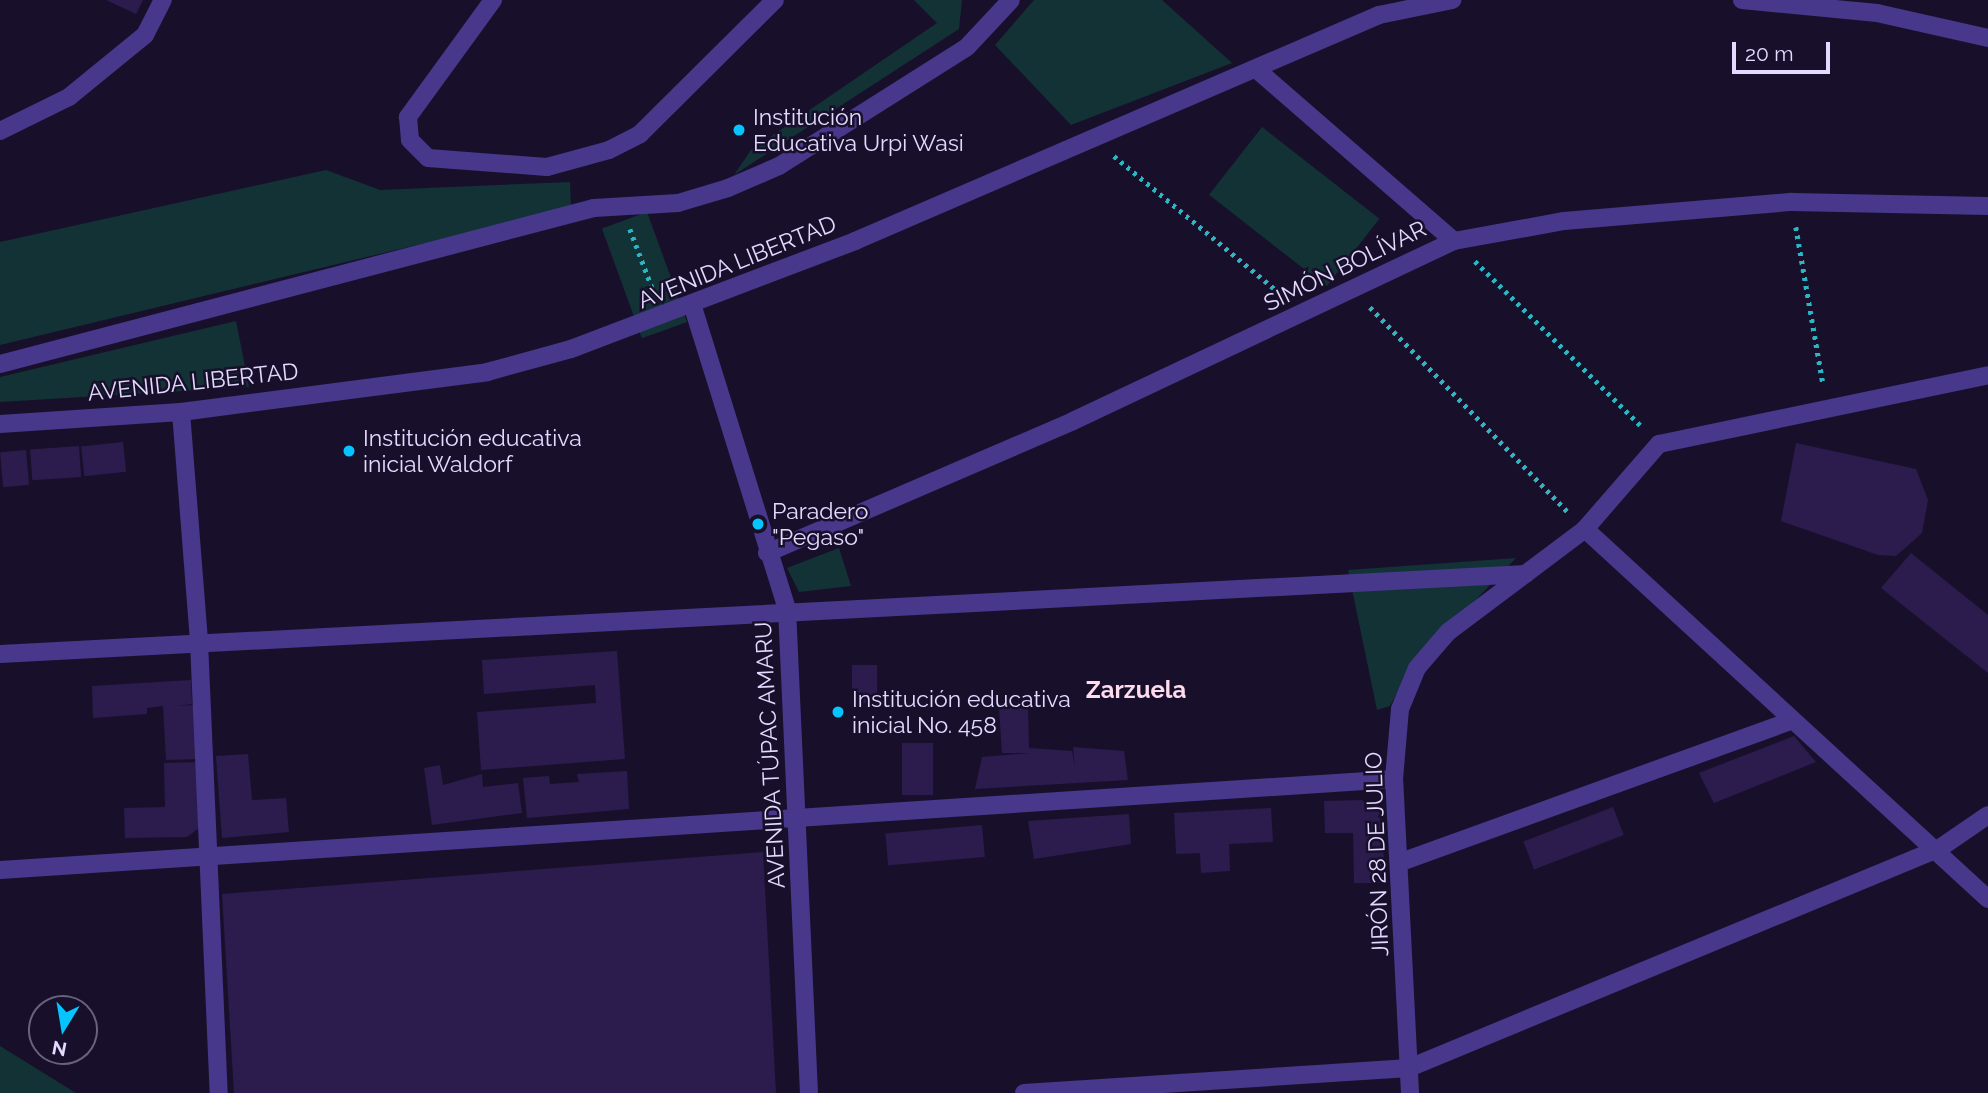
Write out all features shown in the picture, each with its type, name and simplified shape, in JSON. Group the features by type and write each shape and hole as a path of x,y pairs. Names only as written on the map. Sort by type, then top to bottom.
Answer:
{"street":[{"path":"0,131 69,97 145,35 163,0"},
{"path":"493,0 408,117 406,129 417,149 428,158 547,167 609,150 640,134 775,0"},
{"path":"0,364 621,206 678,203 779,166 967,47 1011,0"},
{"name":"AVENIDA LIBERTAD","path":"0,424 181,412 487,372 663,317 1096,141 1379,15 1452,0"},
{"path":"1742,0 1876,6 1988,38"},
{"path":"1256,69 1454,241"},
{"name":"SIMÓN BOLÍVAR","path":"767,553 1304,314 1454,241 1564,221 1792,202 1988,206"},
{"name":"AVENIDA TÚPAC AMARU","path":"692,303 767,553 787,608 809,1093"},
{"path":"1659,444 1988,375"},
{"path":"181,412 199,642 219,1093"},
{"name":"JIRÓN 28 DE JULIO","path":"1410,1093 1401,863 1394,779 1400,709 1417,668 1448,632 1585,529 1659,444"},
{"path":"1585,529 1790,721 1988,899"},
{"path":"0,654 787,608 1526,575"},
{"path":"1401,863 1790,721"},
{"path":"0,870 1394,779"},
{"path":"1024,1093 1409,1068 1934,850 1988,815"}],"path":[{"path":"1096,141 1304,314"},
{"path":"1792,202 1827,407"},
{"path":"621,206 663,317"},
{"path":"1454,241 1659,444"},
{"path":"1352,289 1585,529"}],"green space":[{"path":"914,0 962,0 959,29 734,175 751,150 937,23"},
{"path":"1034,0 1162,0 1232,63 1071,125 995,45"},
{"path":"1262,127 1379,219 1326,287 1209,195"},
{"path":"326,170 380,190 570,182 571,208 0,345 0,242"},
{"path":"647,212 687,322 642,338 602,228"},
{"path":"236,321 249,387 0,402 0,377"},
{"path":"839,548 851,586 799,592 787,568"},
{"path":"1516,558 1411,667 1390,706 1377,710 1348,570"},
{"path":"0,1046 76,1093 0,1093"}],"building":[{"path":"106,0 143,0 136,14"},
{"path":"123,442 126,472 84,476 81,446"},
{"path":"1796,443 1916,469 1928,500 1922,533 1896,556 1878,555 1781,521"},
{"path":"79,446 81,477 32,480 30,449"},
{"path":"26,450 29,485 3,487 0,452"},
{"path":"1911,553 1988,615 1988,673 1881,588"},
{"path":"617,651 625,759 481,770 477,712 596,703 595,685 484,694 482,660"},
{"path":"852,665 877,665 877,703 852,703"},
{"path":"191,680 192,704 176,706 195,705 198,759 166,760 163,706 147,708 147,714 93,718 92,686"},
{"path":"999,708 1028,708 1029,748 1072,751 1075,768 1073,747 1124,751 1128,780 975,789 982,757 1030,753 1002,753"},
{"path":"1794,736 1816,762 1714,803 1699,773"},
{"path":"902,743 933,743 933,795 902,795"},
{"path":"248,754 252,800 286,798 289,832 222,838 216,756"},
{"path":"201,762 203,825 187,837 125,838 124,808 165,807 164,763"},
{"path":"440,765 443,785 482,774 483,787 518,783 522,813 432,825 424,768"},
{"path":"627,771 629,809 527,818 523,778 549,776 550,784 579,782 577,774"},
{"path":"1362,800 1380,813 1386,883 1354,883 1353,833 1325,833 1324,801"},
{"path":"1613,807 1624,835 1534,869 1523,841"},
{"path":"1271,808 1273,842 1229,844 1230,871 1201,873 1200,853 1176,854 1174,813"},
{"path":"1129,814 1131,844 1034,859 1028,821"},
{"path":"982,825 985,857 888,865 885,833"},
{"path":"763,852 776,1093 234,1093 222,894"}],"place":[{"name":"Institución Educativa Urpi Wasi","path":"739,130"},
{"name":"Institución educativa inicial Waldorf","path":"349,451"},
{"name":"Paradero \"Pegaso\"","path":"758,524"},
{"name":"Institución educativa inicial No. 458","path":"838,712"}],"district":[{"name":"Zarzuela","path":"1136,690"}]}
